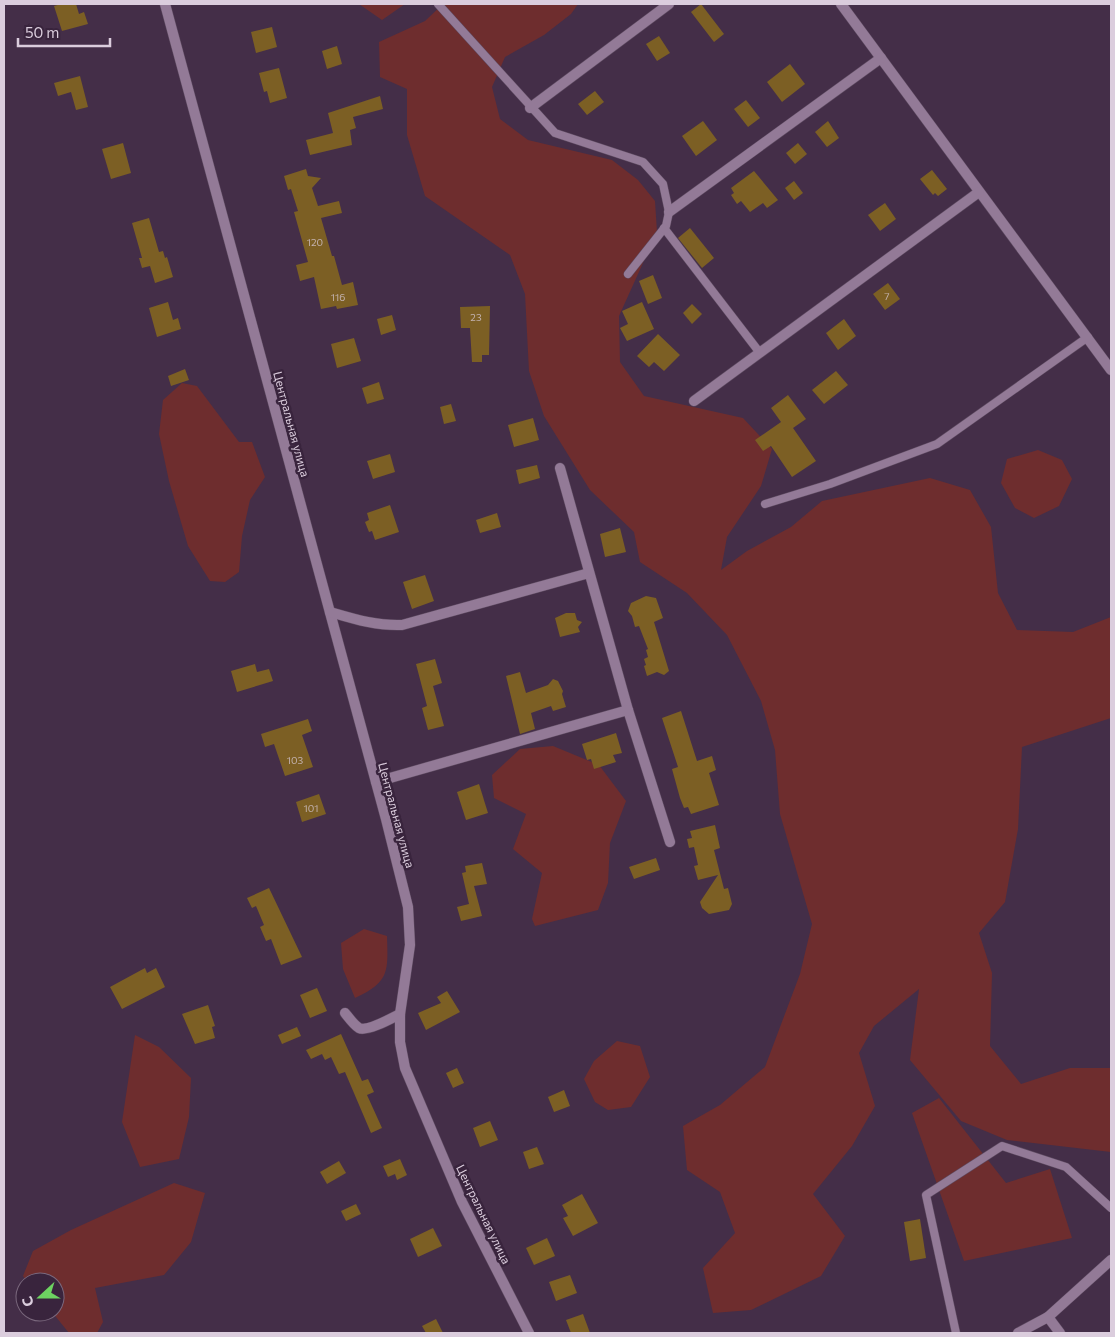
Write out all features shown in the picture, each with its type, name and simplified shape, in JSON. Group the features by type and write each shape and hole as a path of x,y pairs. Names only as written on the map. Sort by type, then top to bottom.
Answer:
{"street":[{"name":"Центральная улица","path":"165,4 376,782 408,907 410,945 400,1014 400,1042 405,1068 422,1112 462,1202 529,1333"},
{"path":"530,108 669,4"},
{"path":"841,4 1111,370"},
{"path":"669,212 881,58"},
{"path":"694,401 979,192"},
{"path":"560,468 628,710 670,842"},
{"path":"330,612 367,623 386,626 402,625 589,573"},
{"path":"376,782 628,710"},
{"path":"345,1014 358,1027 363,1029 386,1022 400,1014"},
{"path":"1018,1333 1048,1317 1111,1260"},
{"path":"1048,1317 1060,1333"}],"lane":[{"path":"438,4 530,108 555,133 643,162 663,184 669,212 664,228 628,274"},
{"path":"664,228 760,353"},
{"path":"765,504 830,484 937,444 1088,337"},
{"path":"956,1333 926,1195 1002,1146 1066,1167 1111,1208"}],"shaded area":[{"path":"359,4 405,4 382,20"},
{"path":"443,4 578,4 571,14 544,35 505,57 492,87 500,119 528,140 612,160 638,180 655,201 657,232 619,316 620,362 644,396 743,418 772,449 761,486 727,537 721,570 747,551 791,527 822,501 930,478 970,490 991,527 998,593 1017,630 1073,632 1111,617 1111,718 1022,747 1018,829 1005,902 979,933 992,973 990,1046 1021,1084 1070,1068 1111,1068 1111,1152 1007,1140 961,1121 910,1060 919,989 874,1026 859,1053 875,1106 852,1146 813,1194 845,1236 821,1276 751,1310 713,1313 703,1268 735,1233 720,1192 687,1170 683,1126 720,1105 765,1067 800,974 812,924 780,814 775,750 761,701 727,635 687,593 640,562 634,532 590,490 544,416 529,371 525,294 510,255 425,196 407,135 407,89 380,77 379,42 425,21"},
{"path":"182,383 197,386 239,442 252,442 265,477 250,500 242,536 239,572 225,582 210,581 188,546 169,481 159,434 163,400"},
{"path":"1038,450 1062,460 1072,479 1059,506 1034,518 1015,508 1001,483 1007,459"},
{"path":"553,746 599,765 626,801 610,843 608,883 598,910 535,926 532,919 542,873 513,849 526,814 494,798 492,775 520,749"},
{"path":"364,929 387,936 387,967 381,981 355,998 343,969 341,943"},
{"path":"135,1035 159,1047 191,1078 189,1117 179,1159 140,1167 122,1122"},
{"path":"617,1041 640,1046 650,1077 631,1107 608,1110 595,1102 584,1079 594,1061"},
{"path":"939,1098 1006,1183 1050,1169 1072,1238 964,1261 912,1113"},
{"path":"174,1183 205,1193 191,1242 164,1275 95,1288 103,1322 97,1333 69,1333 60,1322 65,1322 65,1272 25,1272 33,1251 71,1230"}],"building":[{"path":"76,4 79,14 84,12 88,24 62,31 54,6"},
{"path":"701,4 724,34 714,42 691,12"},
{"path":"272,27 277,47 256,53 251,32"},
{"path":"659,36 670,53 657,61 646,44"},
{"path":"337,46 342,64 327,69 322,51"},
{"path":"790,64 805,84 782,102 767,82"},
{"path":"279,68 287,98 270,103 267,91 264,92 259,73"},
{"path":"80,76 88,107 76,110 71,92 58,96 54,83"},
{"path":"595,91 604,102 587,115 578,104"},
{"path":"380,96 383,109 353,117 356,128 350,130 352,145 310,155 306,140 333,133 328,113"},
{"path":"746,100 760,118 748,127 734,109"},
{"path":"703,121 717,140 696,156 682,136"},
{"path":"828,121 839,138 827,147 815,132"},
{"path":"123,143 131,173 111,179 102,149"},
{"path":"798,143 807,154 795,164 786,153"},
{"path":"306,169 308,176 321,178 312,188 318,206 339,201 342,213 321,218 342,285 353,282 358,305 337,309 336,306 321,309 314,277 300,281 296,265 308,262 294,212 298,211 291,189 288,190 284,176"},
{"path":"932,170 947,189 938,196 935,193 933,195 920,179"},
{"path":"754,171 778,200 767,208 763,203 750,212 741,201 737,204 731,195 734,193 731,188"},
{"path":"794,181 803,193 794,200 785,188"},
{"path":"885,203 896,219 880,231 868,215"},
{"path":"149,218 159,252 163,251 165,258 167,257 173,277 155,283 150,266 142,268 139,258 142,258 132,223"},
{"path":"690,228 714,258 702,268 678,238"},
{"path":"653,275 662,298 648,304 639,281"},
{"path":"888,283 900,299 885,310 873,294"},
{"path":"168,302 173,320 178,318 181,329 157,337 149,308"},
{"path":"642,302 654,329 627,341 620,328 628,324 622,311"},
{"path":"692,304 702,314 692,324 683,313"},
{"path":"490,306 489,355 482,355 482,362 472,362 470,328 461,328 460,307"},
{"path":"392,315 396,330 381,335 377,319"},
{"path":"844,319 856,336 838,350 826,333"},
{"path":"658,334 680,355 664,371 654,362 649,367 637,356"},
{"path":"354,338 361,361 337,368 331,344"},
{"path":"185,369 189,380 171,386 168,376"},
{"path":"836,371 848,385 824,404 812,390"},
{"path":"379,382 384,399 367,404 362,388"},
{"path":"788,395 806,419 793,428 816,461 792,477 771,446 763,451 755,440 781,422 771,408"},
{"path":"451,404 456,421 444,424 440,407"},
{"path":"533,418 539,440 514,447 508,425"},
{"path":"390,454 395,472 373,479 367,461"},
{"path":"537,465 540,478 519,484 516,470"},
{"path":"390,505 399,532 375,540 372,531 369,532 365,522 369,520 367,513"},
{"path":"497,513 501,527 480,533 476,520"},
{"path":"620,528 626,552 605,557 600,534"},
{"path":"425,575 434,601 412,609 403,582"},
{"path":"646,596 656,598 663,618 654,622 669,671 664,675 657,672 647,676 644,659 648,657 646,650 648,649 639,626 635,627 632,616 628,611 631,603"},
{"path":"566,613 575,613 577,620 582,622 578,627 580,632 560,637 555,618"},
{"path":"435,659 442,683 433,686 444,726 428,730 422,708 427,706 416,664"},
{"path":"255,664 257,672 269,669 273,681 237,692 231,671"},
{"path":"520,672 526,693 548,685 553,679 558,681 563,691 562,694 566,707 553,711 551,706 531,713 535,729 520,734 506,676"},
{"path":"681,711 697,761 712,756 716,770 709,773 719,805 691,814 688,807 684,808 680,798 672,769 678,767 662,718"},
{"path":"308,719 312,731 302,735 313,767 285,776 274,744 265,747 261,734"},
{"path":"616,733 622,753 613,755 616,762 594,769 591,759 587,760 582,744"},
{"path":"479,784 488,813 466,820 457,792"},
{"path":"319,794 326,814 302,822 296,802"},
{"path":"715,825 720,848 714,850 724,889 728,888 732,904 729,910 709,914 702,908 700,902 718,875 698,880 694,866 698,865 694,847 689,848 687,839 692,838 690,831"},
{"path":"656,858 660,870 634,879 629,867"},
{"path":"482,863 487,884 474,886 482,916 461,921 457,907 469,904 462,873 466,872 465,866"},
{"path":"269,888 302,957 281,965 271,939 266,941 260,927 264,925 256,906 252,908 247,898"},
{"path":"145,968 147,973 156,968 165,987 122,1009 110,987"},
{"path":"317,988 327,1011 310,1018 300,995"},
{"path":"447,991 460,1012 426,1030 418,1013 441,1003 437,997"},
{"path":"208,1005 215,1026 212,1027 215,1038 195,1044 182,1014"},
{"path":"297,1027 301,1036 282,1044 278,1035"},
{"path":"341,1034 362,1081 368,1079 374,1092 367,1095 382,1128 371,1133 345,1072 339,1074 331,1057 325,1060 322,1054 311,1059 306,1050"},
{"path":"457,1068 464,1083 453,1088 446,1073"},
{"path":"564,1090 570,1106 554,1112 548,1097"},
{"path":"490,1121 498,1140 480,1147 473,1128"},
{"path":"537,1147 544,1164 529,1169 523,1152"},
{"path":"400,1159 407,1175 397,1180 395,1174 388,1177 383,1166"},
{"path":"339,1161 346,1173 327,1184 320,1172"},
{"path":"582,1194 598,1223 573,1236 563,1218 568,1216 562,1205"},
{"path":"356,1204 361,1214 346,1221 341,1211"},
{"path":"920,1219 926,1258 910,1261 904,1222"},
{"path":"433,1228 442,1246 418,1257 410,1239"},
{"path":"547,1238 555,1256 534,1265 526,1248"},
{"path":"570,1275 577,1293 556,1301 549,1282"},
{"path":"583,1314 590,1333 571,1333 566,1320"},
{"path":"436,1319 443,1333 426,1333 422,1326"}]}
